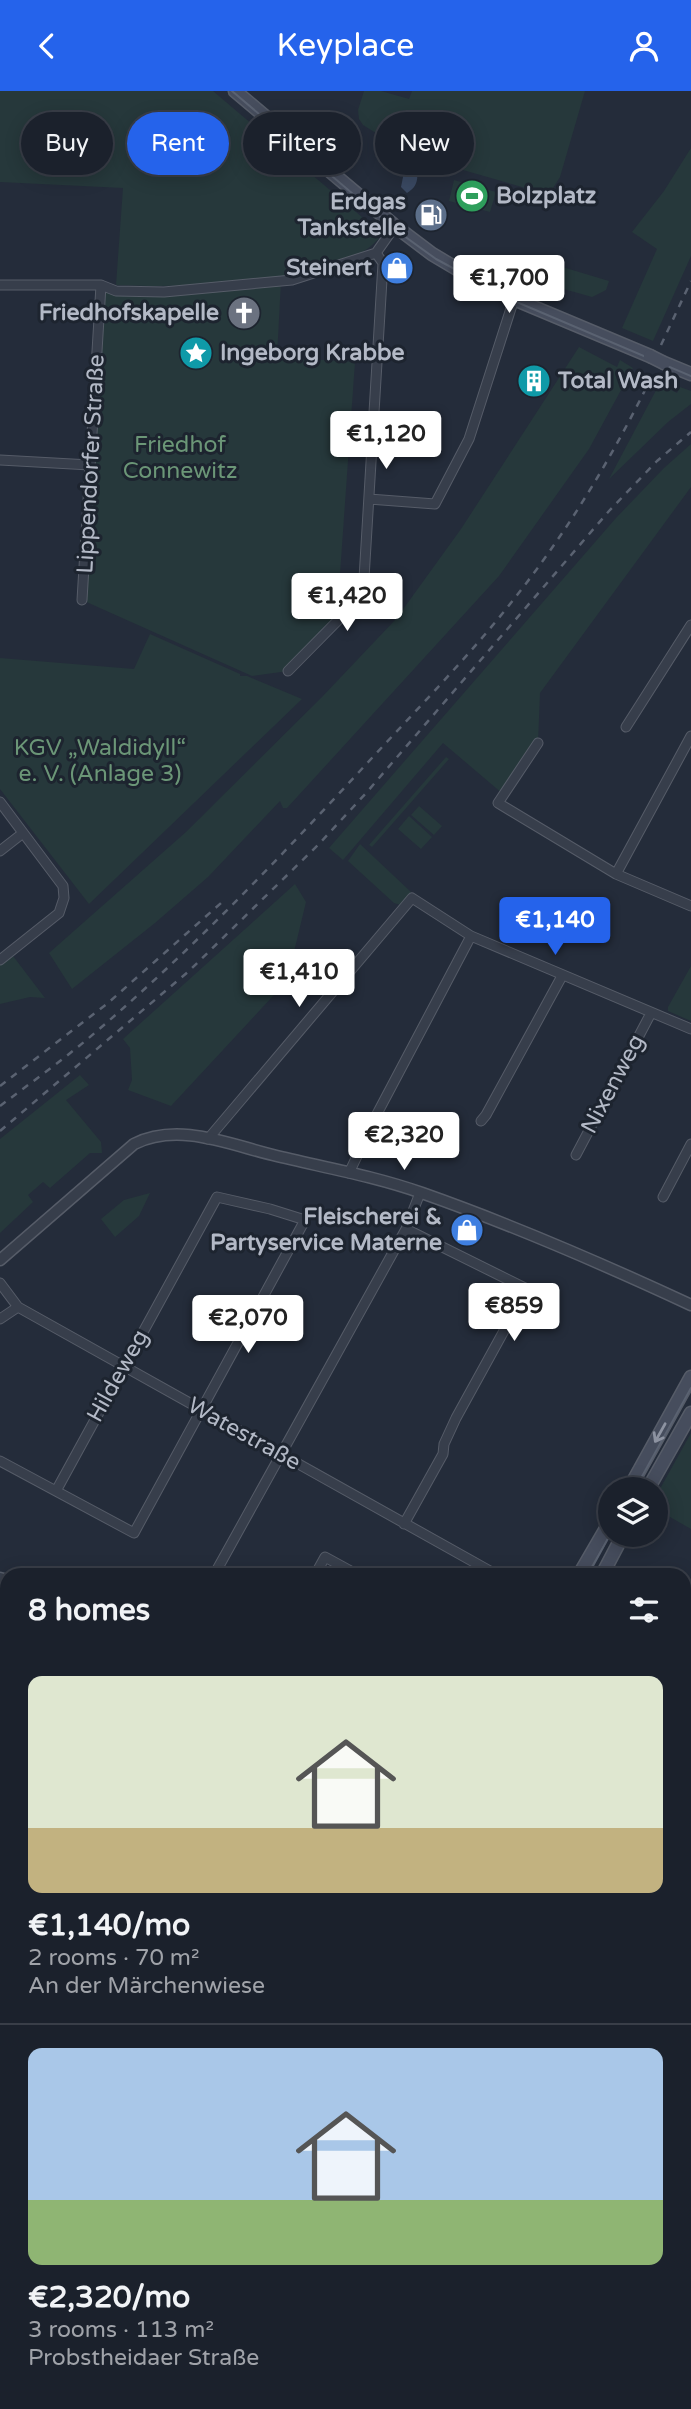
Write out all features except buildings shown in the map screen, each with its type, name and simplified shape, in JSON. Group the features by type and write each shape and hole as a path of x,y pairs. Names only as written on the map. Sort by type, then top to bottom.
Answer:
{"main road":[{"path":"235,91 432,254 514,299 691,374"},
{"path":"636,1477 691,1377"},
{"path":"655,1477 691,1413"},
{"path":"583,1568 598,1542"},
{"path":"606,1568 617,1547"}],"street":[{"path":"0,285 101,285 116,291 164,292 292,280 376,253 395,226"},
{"path":"288,671 363,595 383,263 376,253"},
{"name":"Lippendorfer Straße","path":"82,600 101,285"},
{"path":"369,499 435,504 469,439 514,299"},
{"path":"0,460 90,465"},
{"path":"626,727 691,625"},
{"path":"616,874 691,736"},
{"path":"538,743 498,803 616,874 691,906"},
{"path":"0,802 63,886 64,898 59,913 0,960"},
{"path":"0,851 23,833"},
{"path":"208,1139 412,898 471,936 691,1030"},
{"path":"349,1173 378,1112 471,936"},
{"path":"481,1121 562,976"},
{"name":"Nixenweg","path":"576,1155 651,1013"},
{"path":"0,1260 134,1144 150,1136 168,1133 208,1139 420,1193 622,1273 691,1305"},
{"path":"663,1197 691,1144"},
{"path":"218,1568 406,1229 420,1193"},
{"name":"Hildeweg","path":"56,1491 217,1197 305,1220 201,1410"},
{"path":"404,1524 443,1454 444,1444 456,1417 527,1289 406,1229"},
{"name":"Watestraße","path":"0,1283 18,1307 484,1568"},
{"path":"0,1319 18,1307"},
{"path":"0,1461 134,1533 201,1410"},
{"path":"319,1568 325,1557 345,1568"}],"green space":[{"path":"0,91 213,91 243,116 243,175 312,175 382,234 363,252 334,265 298,275 217,284 116,285 123,188 0,182"},
{"path":"364,91 381,91 409,99 412,91 585,91 560,177 553,188 536,191 474,173 474,112 375,112 375,132 363,125 361,112 358,110"},
{"path":"691,148 691,256 653,341 622,328 657,249 632,232 664,191"},
{"name":"Bolzplatz","path":"454,180 496,192 490,212 449,201"},
{"path":"559,266 609,281 606,290 592,297 553,286"},
{"name":"Friedhof Connewitz","path":"281,281 277,357 355,362 340,574 364,576 363,595 288,671 252,676 82,600 101,285 116,291"},
{"path":"579,347 617,367 620,360 633,368 589,449 499,576 287,808 283,808 280,801 208,877 72,989 49,953 186,832 396,619 461,529"},
{"path":"662,379 674,384 671,390 677,393 680,387 691,391 691,404 668,422 609,479"},
{"path":"691,444 691,487 540,693 538,743 503,794 443,743 343,860 329,848 616,518"},
{"name":"KGV „Waldidyll“ e. V. (Anlage 3)","path":"150,634 240,676 247,676 302,699 89,904 0,789 0,658 134,669"},
{"path":"446,757 449,759 372,847 369,845"},
{"path":"419,806 442,826 434,835 411,815"},
{"path":"409,816 432,837 421,849 398,829"},
{"path":"360,844 411,892 401,905 394,903 348,861"},
{"path":"295,884 306,902 287,981 171,1106 128,1090 132,1080 130,1048 123,1039"},
{"path":"10,952 45,998 30,997 0,1004 0,960"},
{"path":"691,966 691,1021 668,1011 668,1007"},
{"path":"80,1075 89,1085 66,1100 101,1142 102,1153 90,1153 50,1188 43,1182 28,1195 33,1202 0,1233 0,1139"},
{"path":"150,1193 139,1216 115,1237 101,1219 124,1200"},
{"path":"691,1433 691,1529 668,1516 667,1477"}],"water":[{"path":"403,175 417,175 415,185 407,193 401,187"}],"tram line":[{"path":"232,91 393,228 436,259 512,300 691,376"},
{"path":"642,1477 691,1388"},
{"path":"592,1568 603,1547"}],"railway":[{"path":"661,345 691,281"},
{"path":"0,1106 84,1042 192,945 293,842 463,660 521,590 576,512 609,458 653,374"},
{"path":"0,1131 189,971 319,844 609,511 657,461 691,432"},
{"path":"0,1086 108,1003 221,903"}],"place":[{"name":"Bolzplatz","path":"472,196"},
{"name":"Erdgas Tankstelle","path":"431,215"},
{"name":"Steinert","path":"397,268"},
{"name":"Friedhofskapelle","path":"244,313"},
{"name":"Ingeborg Krabbe","path":"196,353"},
{"name":"Total Wash","path":"534,381"},
{"name":"Fleischerei & Partyservice Materne","path":"467,1230"}]}
